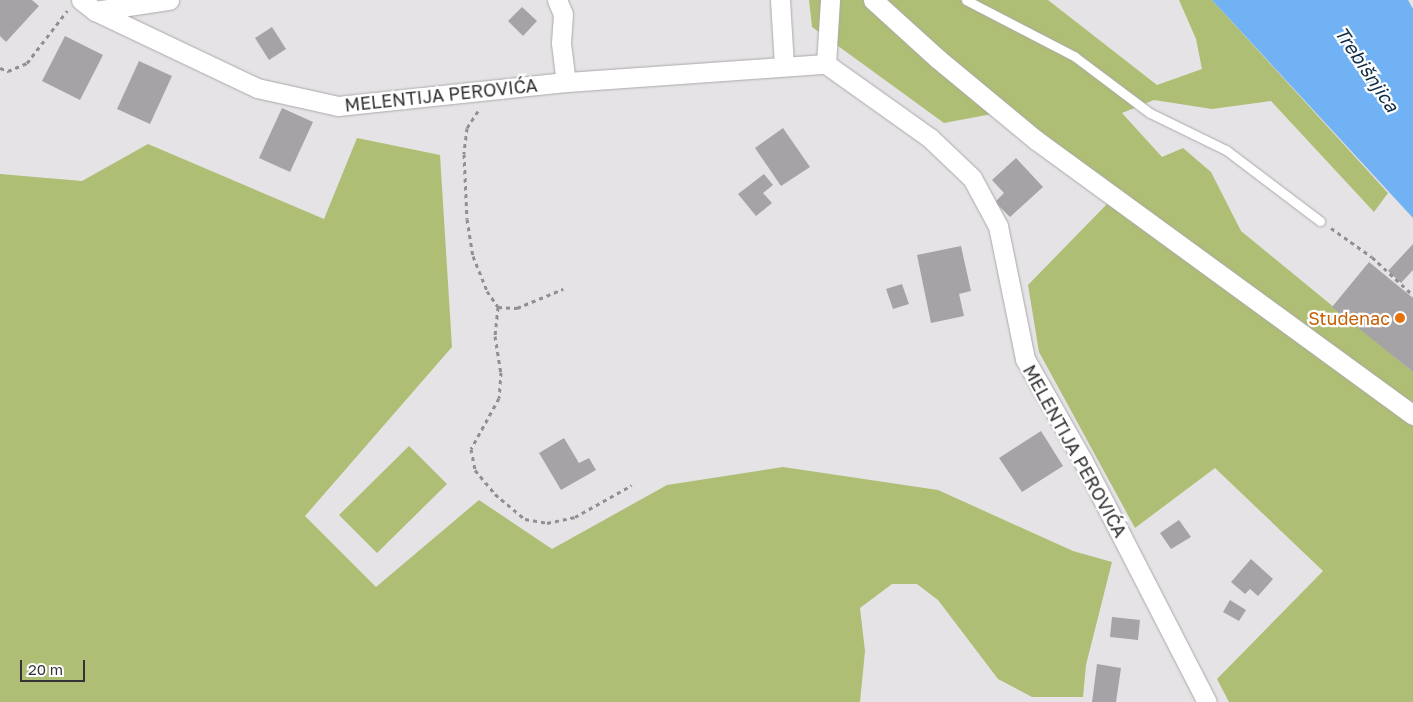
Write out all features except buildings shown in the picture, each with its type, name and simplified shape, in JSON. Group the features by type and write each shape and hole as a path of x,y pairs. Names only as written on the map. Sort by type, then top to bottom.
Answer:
{"street":[{"path":"86,4 170,0"},
{"path":"557,0 563,14 561,44 566,82"},
{"path":"780,0 784,65"},
{"path":"826,64 830,0"},
{"path":"873,0 938,59 1036,140 1413,415"},
{"name":"MELENTIJA PEROVIĆA","path":"86,4 257,88 304,100 338,106 566,82 784,65 826,64 930,138 972,178 998,226 1024,359 1083,461 1207,702"}],"lane":[{"path":"966,0 1074,56 1150,113 1226,150 1320,221"}],"path":[{"path":"0,68 8,71 27,62 63,13 86,4"},
{"path":"491,91 467,128 464,154 467,219 473,256 487,291 498,307 495,336 501,372 499,398 471,449 475,470 495,494 525,519 547,524 576,517 632,485"},
{"path":"1320,221 1372,257 1413,295"},
{"path":"498,307 517,308 562,289"}],"green space":[{"path":"809,0 1048,0 1157,85 1202,69 1196,39 1179,0 1212,0 1388,193 1374,212 1271,101 1212,109 1154,100 1122,113 1162,157 1183,148 1211,172 1241,231 1413,372 1413,702 1229,702 1217,679 1323,571 1215,468 1135,528 1039,352 1028,285 1108,203 992,114 944,123 812,27"},
{"path":"357,138 440,155 452,347 305,516 376,587 479,500 552,549 667,485 783,467 938,490 1073,551 1112,562 1086,665 1083,697 1032,697 998,679 938,600 917,584 892,584 860,608 865,651 860,702 0,702 0,174 82,181 148,144 324,219"},
{"path":"409,446 447,484 377,553 339,515"}],"water":[{"name":"Trebišnjica","path":"1212,0 1408,0 1413,9 1413,218"}],"place":[{"name":"Studenac","path":"1400,318"}]}
